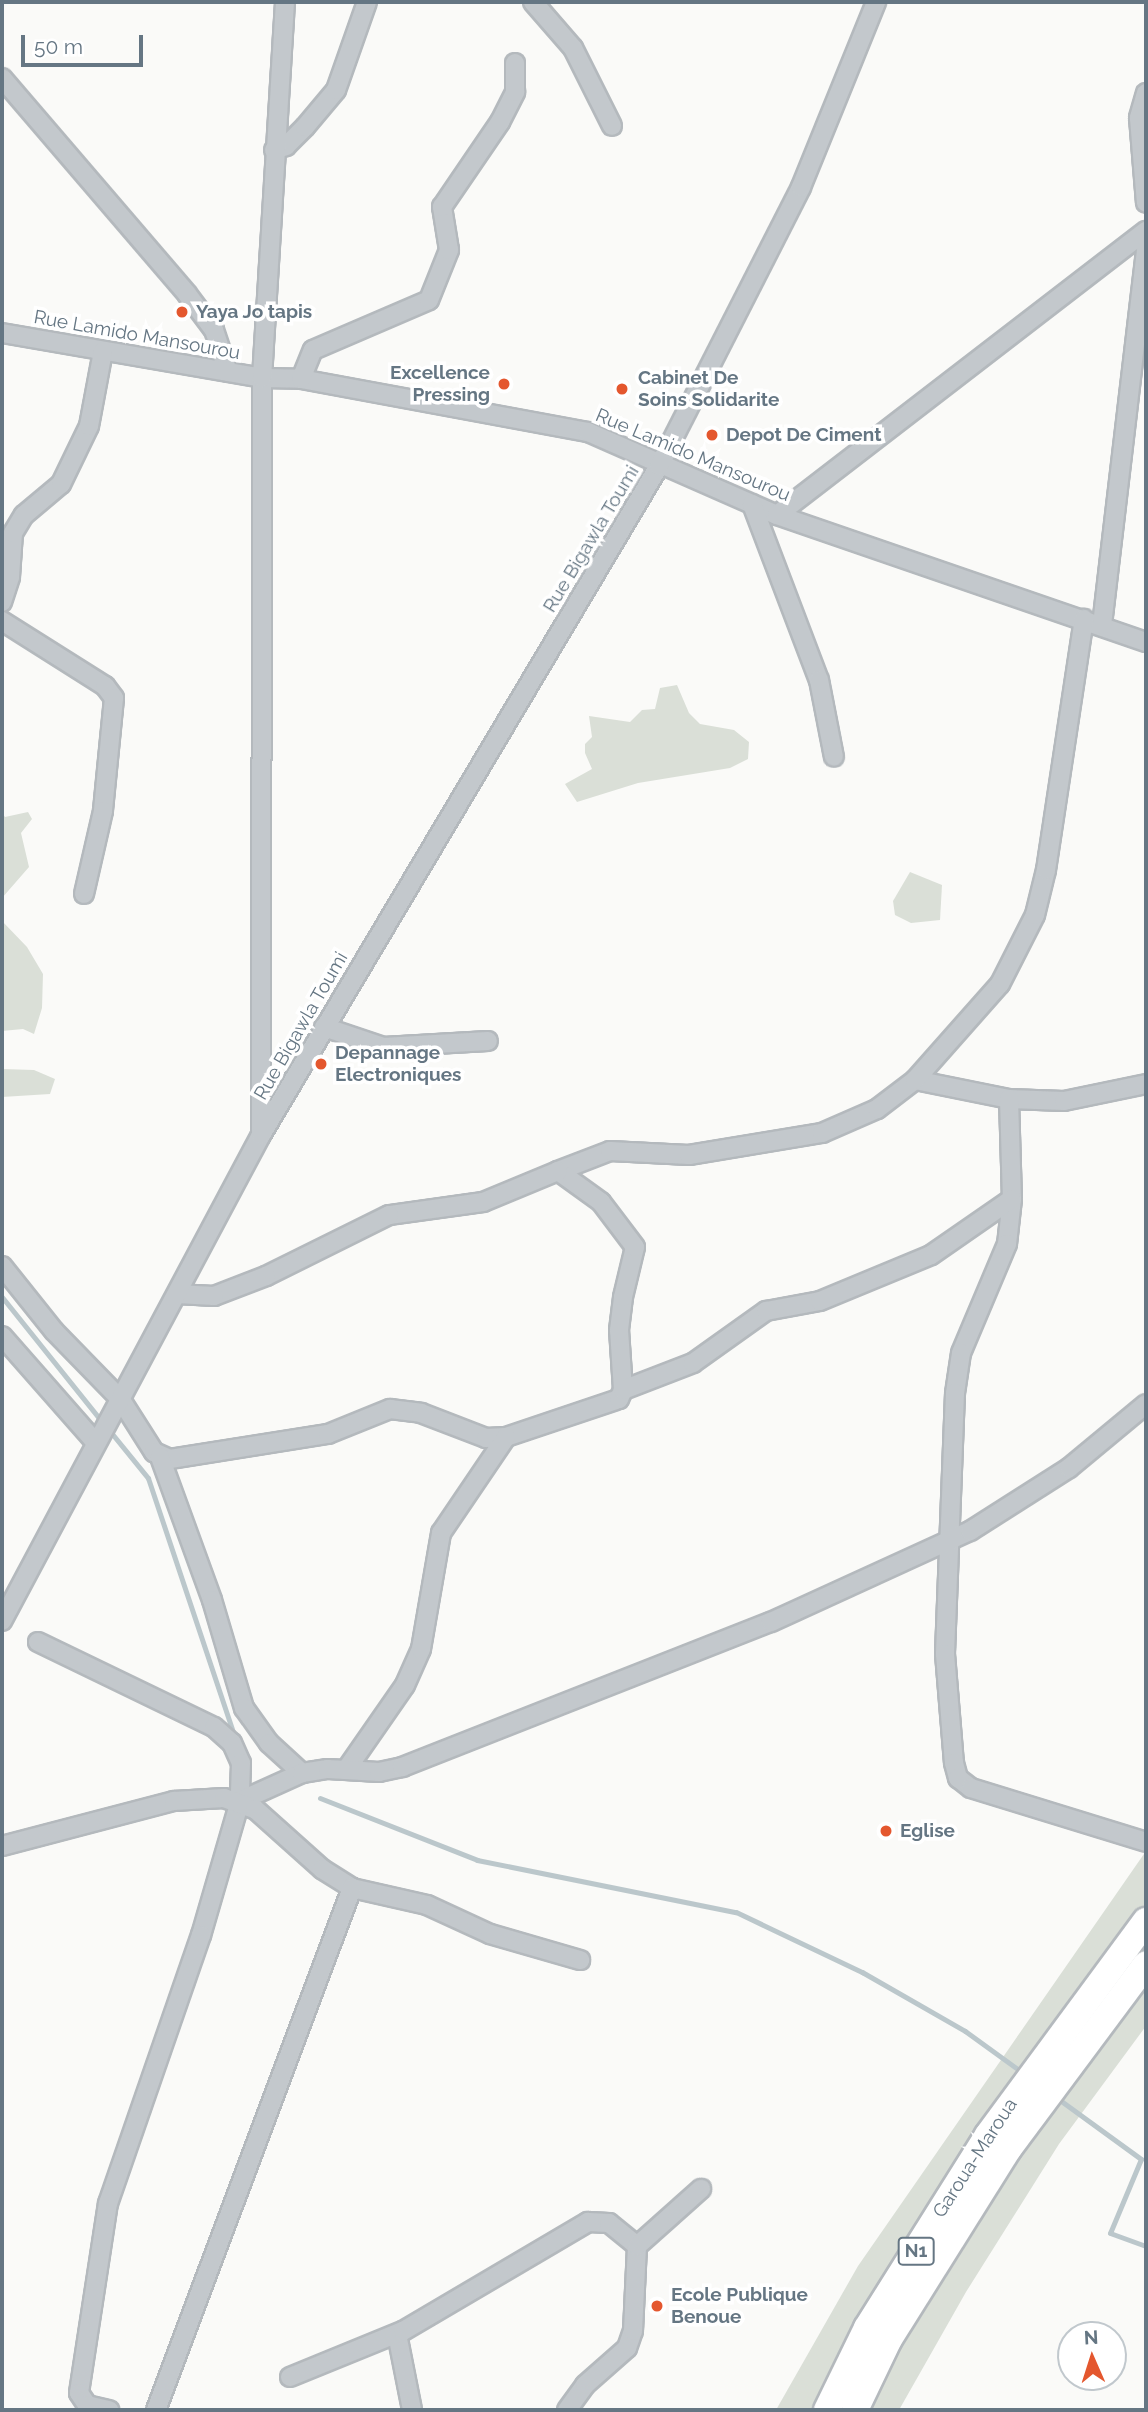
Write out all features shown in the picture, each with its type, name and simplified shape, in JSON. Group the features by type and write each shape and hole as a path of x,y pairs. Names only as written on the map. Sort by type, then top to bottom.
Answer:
{"highway":[{"name":"Garoua-Maroua","path":"827,2410 867,2328 1051,2065 1146,1921"},
{"name":"Garoua-Maroua","path":"1051,2065 1146,1964"},
{"name":"Garoua-Maroua","path":"855,2410 890,2339 1024,2103"}],"street":[{"path":"261,1135 262,377 285,2"},
{"path":"274,149 286,146 306,127 336,90 367,2"},
{"path":"533,2 573,48 612,126"},
{"name":"Rue Bigawla Toumi","path":"2,1620 6,1601 119,1403 261,1135 659,466 801,187 876,2"},
{"path":"301,379 313,350 429,300 449,250 442,207 500,122 515,92 515,63"},
{"path":"2,78 187,294 214,330 228,372"},
{"path":"1146,93 1139,118 1146,202"},
{"path":"778,515 1146,231"},
{"path":"1102,625 1146,248"},
{"name":"Rue Lamido Mansourou","path":"2,333 228,372 301,379 588,432 659,466 778,515 1146,642"},
{"path":"2,602 10,577 13,533 24,515 61,484 89,426 103,351"},
{"path":"752,504 822,688 834,757"},
{"path":"177,1294 214,1296 266,1276 388,1215 484,1202 610,1151 689,1155 822,1133 877,1109 915,1080 1000,984 1035,915 1046,870 1084,619"},
{"path":"2,621 105,686 114,698 103,811 84,894"},
{"path":"324,1027 383,1047 488,1041"},
{"path":"915,1080 1009,1099 1074,1101 1108,1089 1146,1084"},
{"path":"1009,1099 1012,1199 1007,1244 961,1353 947,1540 945,1654 958,1778 971,1788 1146,1842"},
{"path":"160,1457 327,1434 390,1409 421,1413 486,1437 506,1437 619,1399 623,1390 619,1331 635,1247 601,1202 558,1171"},
{"path":"623,1390 693,1363 766,1311 820,1300 931,1255 1012,1199"},
{"path":"2,1266 54,1331 119,1403 160,1457 212,1600 244,1708 269,1743 302,1773"},
{"path":"2,1336 99,1438"},
{"path":"240,1801 302,1773 346,1770 379,1772 402,1767 771,1622 947,1540 1069,1468 1146,1404"},
{"path":"346,1770 399,1694 421,1649 441,1533 506,1437"},
{"path":"38,1642 214,1727 232,1743 241,1763 240,1801 201,1935 108,2203 79,2393 87,2405 109,2410"},
{"path":"2,1846 200,1796 240,1801 352,1888 426,1905 490,1934 580,1960"},
{"path":"156,2410 352,1888"},
{"path":"567,2410 585,2385 627,2348 633,2332 637,2246 701,2189"},
{"path":"290,2377 397,2334 589,2222 610,2223 637,2246"},
{"path":"397,2334 412,2410"}],"shaded area":[{"path":"677,685 689,713 700,724 734,730 749,742 748,759 730,768 638,783 577,802 565,784 592,769 585,753 585,744 592,737 589,716 630,722 642,710 655,709 660,688"},
{"path":"28,812 32,819 21,833 29,867 2,898 2,813 5,817"},
{"path":"910,872 942,885 940,920 911,923 895,915 893,901"},
{"path":"2,921 27,947 43,974 42,1008 34,1034 23,1029 2,1031"},
{"path":"2,1069 34,1070 55,1079 50,1094 2,1097"},
{"path":"1146,1851 1146,2026 1059,2144 966,2292 899,2410 776,2410 858,2266"}],"waterway":[{"path":"2,1297 103,1423"},
{"path":"109,1430 148,1478 234,1735"},
{"path":"320,1798 477,1860 736,1912 862,1972 965,2031 1023,2073"},
{"path":"1057,2098 1141,2159 1110,2233 1146,2246"}],"place":[{"name":"Yaya Jo tapis","path":"182,312"},
{"name":"Excellence Pressing","path":"504,384"},
{"name":"Cabinet De Soins Solidarite","path":"622,389"},
{"name":"Depot De Ciment","path":"712,435"},
{"name":"Depannage Electroniques","path":"321,1064"},
{"name":"Eglise","path":"886,1831"},
{"name":"Ecole Publique Benoue","path":"657,2306"}]}
